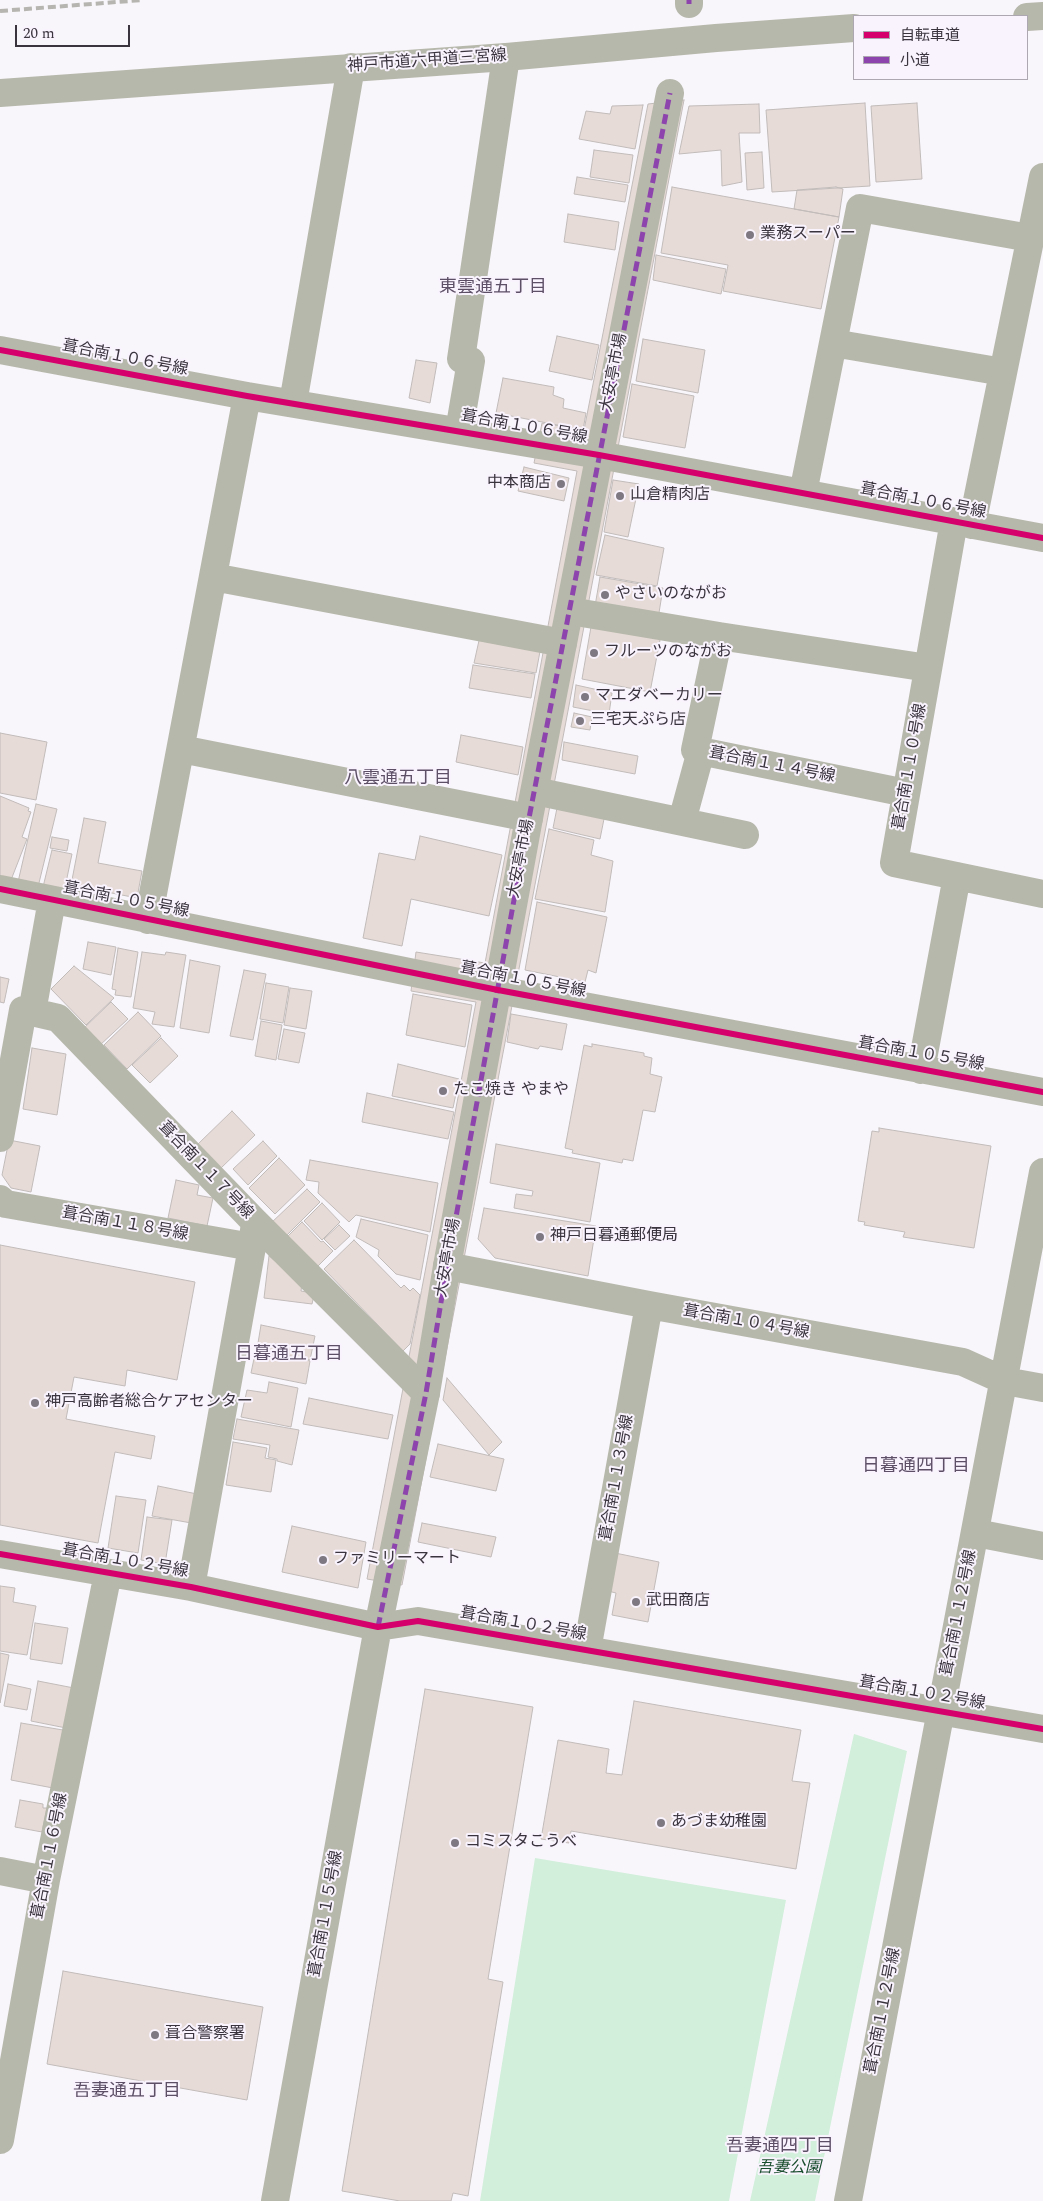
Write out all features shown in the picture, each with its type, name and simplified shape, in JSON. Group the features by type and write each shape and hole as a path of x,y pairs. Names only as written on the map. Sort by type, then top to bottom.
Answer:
{"street":[{"path":"1028,17 1043,16"},
{"name":"神戸市道六甲道三宮線","path":"0,93 506,56 853,28"},
{"path":"459,431 471,361 461,359 506,56"},
{"path":"293,403 351,67"},
{"name":"大安亭市場","path":"378,1627 426,1393 447,1266 529,818 670,93"},
{"name":"葺合南１１０号線","path":"1042,185 1003,372 963,523 928,668 894,863 1043,894"},
{"path":"803,493 860,208 1030,238"},
{"path":"833,343 1003,372"},
{"name":"葺合南１０６号線","path":"0,350 247,396 599,455 1043,538"},
{"path":"148,920 247,396"},
{"path":"213,577 563,643"},
{"path":"570,611 928,668"},
{"name":"葺合南１１４号線","path":"719,636 695,750 906,793"},
{"path":"181,750 529,818"},
{"path":"682,821 701,751"},
{"path":"535,791 746,835"},
{"path":"921,1070 957,876"},
{"name":"葺合南１０５号線","path":"0,889 498,990 1043,1092"},
{"path":"0,1138 23,1010 32,1012 52,900"},
{"name":"葺合南１１７号線","path":"32,1012 58,1018 254,1234 426,1393"},
{"name":"葺合南１１２号線","path":"848,2201 1005,1381 1036,1255 1043,1172"},
{"name":"葺合南１１８号線","path":"0,1199 6,1204 254,1234"},
{"path":"191,1587 254,1234"},
{"name":"葺合南１０４号線","path":"447,1266 963,1362 1005,1381 1043,1388"},
{"name":"葺合南１１３号線","path":"587,1650 649,1305"},
{"path":"976,1533 1043,1546"},
{"name":"葺合南１０２号線","path":"0,1554 191,1587 378,1627 418,1621 1043,1729"},
{"name":"葺合南１１６号線","path":"0,2140 46,1880 108,1573"},
{"name":"葺合南１１５号線","path":"276,2201 378,1627"},
{"path":"0,1871 46,1880"}],"green space":[{"name":"吾妻公園","path":"854,1734 907,1751 815,2201 750,2201"},
{"path":"535,1858 786,1900 729,2201 480,2201"}],"building":[{"path":"684,100 402,1585 367,1579 476,1002 411,991 416,952 485,963 577,471 534,463 542,423 584,430 648,104"},
{"path":"865,103 870,186 772,192 766,110"},
{"path":"917,103 922,179 876,182 871,106"},
{"path":"759,104 760,133 739,133 742,182 722,186 721,150 679,154 689,106"},
{"path":"643,105 635,149 579,139 586,111 610,114 612,106"},
{"path":"594,150 633,155 629,183 590,177"},
{"path":"762,152 764,188 747,190 745,153"},
{"path":"577,177 628,185 625,202 574,194"},
{"name":"業務スーパー","path":"672,187 839,217 821,309 723,291 728,265 661,253"},
{"path":"836,187 843,189 839,217 794,209 797,190"},
{"path":"568,214 619,222 615,250 564,242"},
{"path":"656,255 726,269 721,294 653,280"},
{"path":"557,336 599,345 592,380 549,371"},
{"path":"643,339 705,350 698,393 636,381"},
{"path":"416,360 437,363 430,403 409,398"},
{"path":"503,378 554,387 553,395 564,399 563,408 586,413 583,430 496,413"},
{"path":"632,384 694,396 685,448 623,437"},
{"path":"524,467 569,478 564,501 518,491"},
{"path":"613,480 639,484 628,537 604,532"},
{"path":"605,535 664,548 657,586 596,575"},
{"path":"600,577 663,588 658,619 595,606"},
{"path":"592,621 661,635 650,692 582,679"},
{"path":"480,636 541,646 536,673 474,663"},
{"path":"473,665 535,674 531,698 469,688"},
{"path":"576,685 612,693 609,714 573,707"},
{"path":"574,713 592,717 590,730 571,727"},
{"path":"0,733 47,742 36,800 0,793"},
{"path":"461,735 523,747 518,775 456,762"},
{"path":"564,742 638,756 635,774 562,760"},
{"path":"0,796 29,808 28,811 31,812 22,837 27,839 11,880 0,876"},
{"path":"558,803 605,814 600,839 553,828"},
{"path":"36,804 57,809 38,887 18,882"},
{"path":"84,818 106,822 98,863 142,871 137,898 71,885"},
{"path":"549,829 594,840 591,855 613,861 605,912 535,899"},
{"path":"420,836 502,855 489,916 411,899 402,946 363,938 379,853 415,860"},
{"path":"52,837 69,840 67,851 50,848"},
{"path":"52,850 72,854 64,892 43,887"},
{"path":"537,902 607,917 596,973 588,970 585,982 525,970"},
{"path":"88,942 116,947 111,975 83,969"},
{"path":"118,948 138,952 131,997 115,995 116,990 112,989"},
{"path":"142,952 165,955 166,952 186,955 174,1027 152,1024 155,1012 133,1008"},
{"path":"190,960 220,966 209,1033 180,1028"},
{"path":"74,966 114,998 86,1025 51,989"},
{"path":"244,970 266,974 253,1040 230,1036"},
{"path":"0,977 9,979 4,1003 0,1002"},
{"path":"266,983 289,987 283,1023 260,1019"},
{"path":"290,988 312,991 306,1029 284,1025"},
{"path":"413,994 472,1005 465,1047 406,1035"},
{"path":"111,1002 128,1019 99,1046 83,1029"},
{"path":"138,1012 161,1036 127,1069 104,1045"},
{"path":"511,1014 567,1024 562,1050 540,1046 538,1049 507,1042"},
{"path":"261,1021 282,1025 276,1060 255,1056"},
{"path":"284,1029 305,1033 299,1063 278,1059"},
{"path":"161,1038 178,1056 150,1083 132,1065"},
{"path":"592,1044 644,1053 644,1056 652,1058 650,1074 662,1077 655,1112 643,1110 633,1161 623,1159 622,1163 572,1153 573,1150 565,1148 584,1045 592,1047"},
{"path":"32,1048 66,1054 57,1115 23,1109"},
{"path":"398,1064 459,1079 453,1108 392,1096"},
{"path":"367,1093 454,1112 448,1139 362,1122"},
{"path":"232,1111 255,1135 220,1169 197,1145"},
{"path":"879,1128 991,1146 974,1248 903,1237 905,1232 864,1225 865,1222 858,1221 872,1131 879,1132"},
{"path":"9,1140 40,1146 31,1192 11,1188 2,1175"},
{"path":"263,1141 277,1156 248,1185 233,1169"},
{"path":"496,1144 600,1163 590,1222 514,1208 516,1194 532,1196 533,1191 490,1183"},
{"path":"279,1158 305,1185 275,1214 249,1188"},
{"path":"310,1160 438,1183 430,1232 356,1215 349,1222 318,1193 319,1182 306,1180"},
{"path":"176,1180 199,1185 197,1195 213,1198 207,1226 168,1218"},
{"path":"307,1189 320,1202 285,1237 271,1223"},
{"path":"322,1203 340,1222 322,1240 304,1221"},
{"path":"484,1208 596,1226 588,1276 495,1258 478,1239"},
{"path":"361,1219 428,1235 420,1280 396,1274 378,1256 379,1250 356,1237"},
{"path":"302,1222 321,1242 323,1241 333,1251 315,1269 285,1239"},
{"path":"339,1225 350,1236 335,1250 324,1239"},
{"path":"354,1240 401,1288 404,1285 410,1291 413,1288 420,1295 410,1344 403,1351 324,1269"},
{"name":"神戸高齢者総合ケアセンター","path":"0,1245 195,1282 177,1380 127,1370 125,1386 74,1377 66,1419 155,1436 151,1459 115,1452 98,1543 0,1525"},
{"path":"269,1256 302,1283 301,1291 314,1295 312,1304 264,1298"},
{"path":"261,1325 315,1336 310,1360 257,1349"},
{"path":"256,1349 310,1361 306,1384 251,1373"},
{"path":"447,1378 502,1442 489,1455 443,1400"},
{"path":"269,1382 298,1388 291,1427 241,1417 247,1390 267,1393"},
{"path":"309,1398 393,1415 388,1439 303,1424"},
{"path":"237,1419 299,1430 292,1465 268,1457 270,1445 233,1439"},
{"path":"233,1442 267,1448 265,1458 276,1460 271,1492 226,1485"},
{"path":"438,1444 504,1459 496,1491 430,1477"},
{"path":"158,1486 202,1495 197,1524 152,1516"},
{"path":"116,1496 146,1500 138,1553 108,1548"},
{"path":"147,1517 172,1520 165,1564 141,1560"},
{"path":"422,1523 496,1537 491,1557 418,1542"},
{"path":"292,1526 366,1542 358,1588 282,1572"},
{"path":"615,1553 659,1562 648,1622 612,1615 616,1593 608,1591"},
{"path":"0,1586 15,1588 13,1602 36,1606 27,1655 0,1651"},
{"path":"35,1623 68,1628 62,1664 30,1659"},
{"path":"0,1653 9,1655 0,1703"},
{"path":"38,1681 74,1688 66,1728 31,1721"},
{"path":"8,1684 31,1689 27,1710 4,1706"},
{"name":"コミスタこうべ","path":"425,1689 533,1707 488,1979 503,1982 468,2196 453,2193 451,2201 400,2201 342,2191"},
{"path":"634,1701 801,1730 792,1781 810,1783 796,1869 571,1831 569,1843 541,1839 558,1740 609,1749 606,1773 622,1775"},
{"path":"21,1723 63,1730 53,1788 11,1780"},
{"path":"20,1800 43,1804 43,1808 47,1808 42,1832 15,1827"},
{"name":"葺合警察署","path":"63,1971 263,2007 247,2100 47,2064"}],"railway":[{"path":"0,11 143,0"}],"marked path":[{"path":"378,1627 426,1393 447,1266 529,818 670,93"}],"cycle path":[{"path":"0,350 247,396 599,455 1043,538"},
{"path":"0,889 498,990 1043,1092"},
{"path":"0,1554 191,1587 378,1627 418,1621 1043,1729"}],"place":[{"name":"業務スーパー","path":"750,235"},
{"name":"中本商店","path":"561,484"},
{"name":"山倉精肉店","path":"620,496"},
{"name":"やさいのながお","path":"605,595"},
{"name":"フルーツのながお","path":"594,653"},
{"name":"マエダベーカリー","path":"585,697"},
{"name":"三宅天ぷら店","path":"580,721"},
{"name":"たこ焼き やまや","path":"443,1091"},
{"name":"神戸日暮通郵便局","path":"540,1237"},
{"name":"神戸高齢者総合ケアセンター","path":"35,1403"},
{"name":"ファミリーマート","path":"323,1560"},
{"name":"武田商店","path":"636,1602"},
{"name":"あづま幼稚園","path":"661,1823"},
{"name":"コミスタこうべ","path":"455,1843"},
{"name":"葺合警察署","path":"155,2035"}],"district":[{"name":"東雲通五丁目","path":"493,288"},
{"name":"八雲通五丁目","path":"398,779"},
{"name":"日暮通五丁目","path":"289,1355"},
{"name":"日暮通四丁目","path":"916,1467"},
{"name":"吾妻通五丁目","path":"127,2092"},
{"name":"吾妻通四丁目","path":"780,2147"}]}
